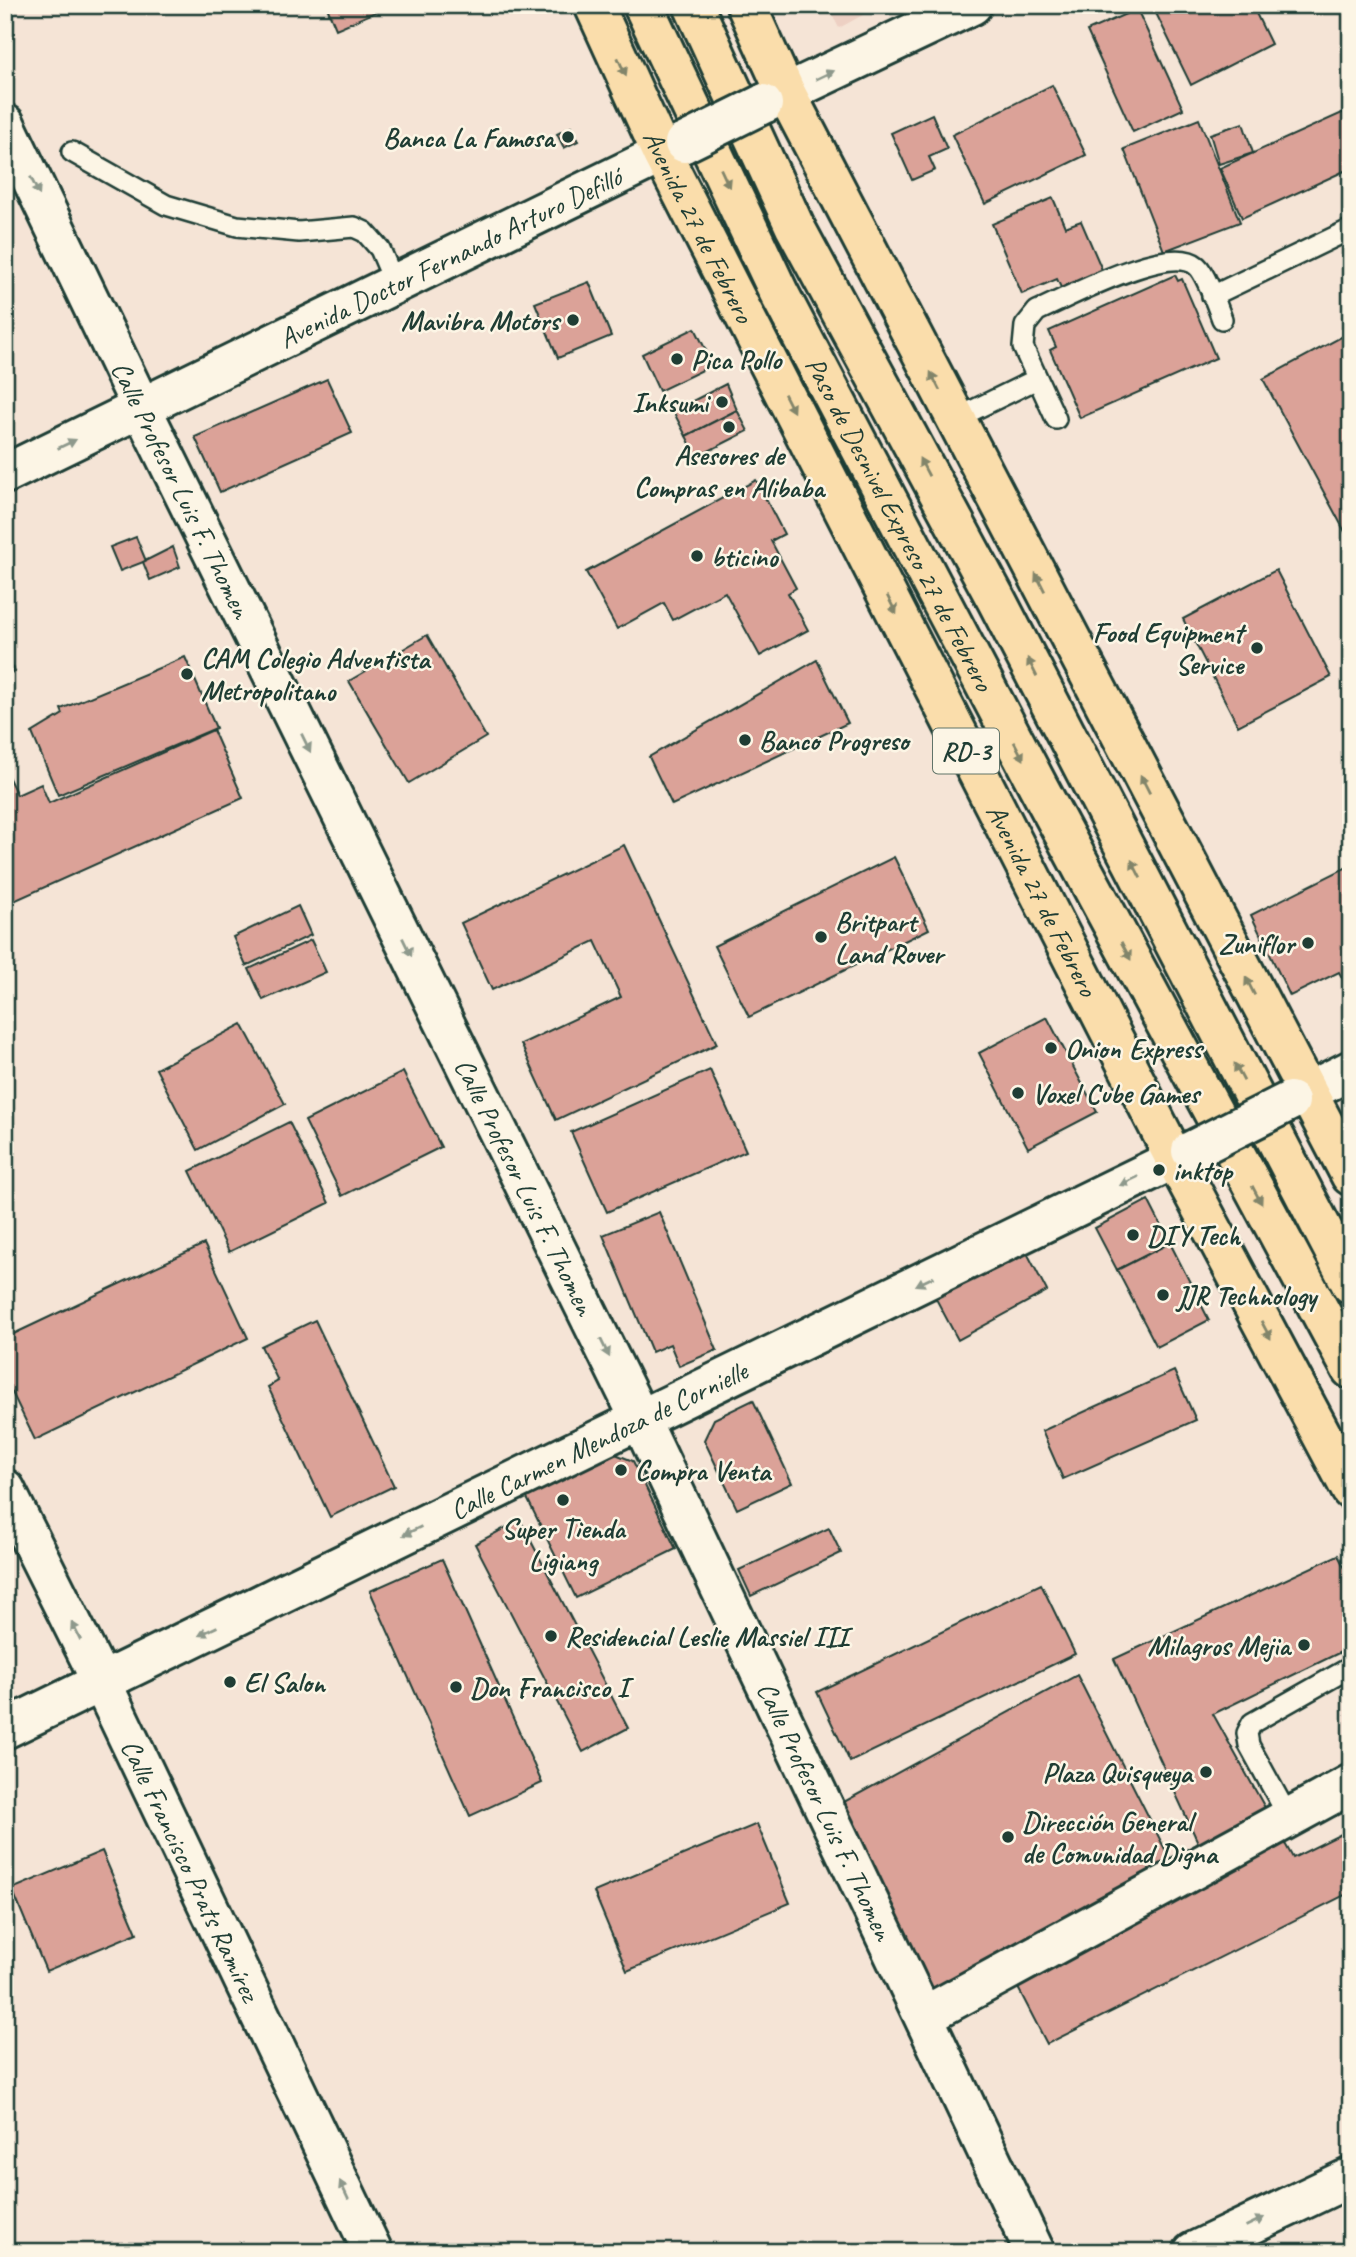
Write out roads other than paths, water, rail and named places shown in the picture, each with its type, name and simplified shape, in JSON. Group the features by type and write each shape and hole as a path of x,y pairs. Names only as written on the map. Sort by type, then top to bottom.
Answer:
{"main road":[{"name":"Avenida 27 de Febrero","path":"594,5 673,149 1351,1490"},
{"name":"Paso de Desnivel Expreso 27 de Febrero","path":"643,5 779,293 1038,786 1351,1369"},
{"name":"Paso de Desnivel Expreso 27 de Febrero","path":"693,5 795,227 997,601 1351,1284"},
{"path":"746,5 774,98 955,419 1298,1097 1351,1176"}],"street":[{"name":"Avenida Doctor Fernando Arturo Defilló","path":"5,474 774,98 972,5"},
{"name":"Calle Profesor Luis F. Thomen","path":"5,124 141,407 640,1419 1035,2252"},
{"path":"1298,1097 1351,1070"},
{"name":"Calle Carmen Mendoza de Cornielle","path":"5,1729 1298,1097"},
{"name":"Calle Francisco Prats Ramírez","path":"5,1489 102,1683 373,2252"},
{"path":"924,2016 1351,1784"},
{"path":"1193,2252 1351,2177"}],"lane":[{"path":"72,152 166,205 237,226 299,232 354,227 365,232 380,249 395,284"},
{"path":"1212,296 1351,229"},
{"path":"1056,419 1023,347 1025,326 1037,312 1156,260 1183,258 1198,266 1222,319"},
{"path":"955,419 1037,379"},
{"path":"1289,1818 1249,1745 1247,1733 1252,1723 1351,1667"}],"place":[{"name":"Banca La Famosa","path":"568,137"},
{"name":"Mavibra Motors","path":"573,320"},
{"name":"Pica Pollo","path":"677,359"},
{"name":"Inksumi","path":"722,402"},
{"name":"Asesores de Compras en Alibaba","path":"729,427"},
{"name":"bticino","path":"697,556"},
{"name":"Food Equipment Service","path":"1257,648"},
{"name":"CAM Colegio Adventista Metropolitano","path":"187,674"},
{"name":"Banco Progreso","path":"745,740"},
{"name":"Britpart Land Rover","path":"821,937"},
{"name":"Zuniflor","path":"1308,943"},
{"name":"Onion Express","path":"1051,1048"},
{"name":"Voxel Cube Games","path":"1018,1093"},
{"name":"inktop","path":"1159,1170"},
{"name":"DIY Tech","path":"1133,1235"},
{"name":"JJR Technology","path":"1163,1295"},
{"name":"Compra Venta","path":"621,1470"},
{"name":"Super Tienda Ligiang","path":"563,1500"},
{"name":"Residencial Leslie Massiel III","path":"551,1636"},
{"name":"Milagros Mejia","path":"1304,1645"},
{"name":"El Salon","path":"230,1682"},
{"name":"Don Francisco I","path":"456,1687"},
{"name":"Plaza Quisqueya","path":"1206,1772"},
{"name":"Dirección General de Comunidad Digna","path":"1008,1837"}]}
